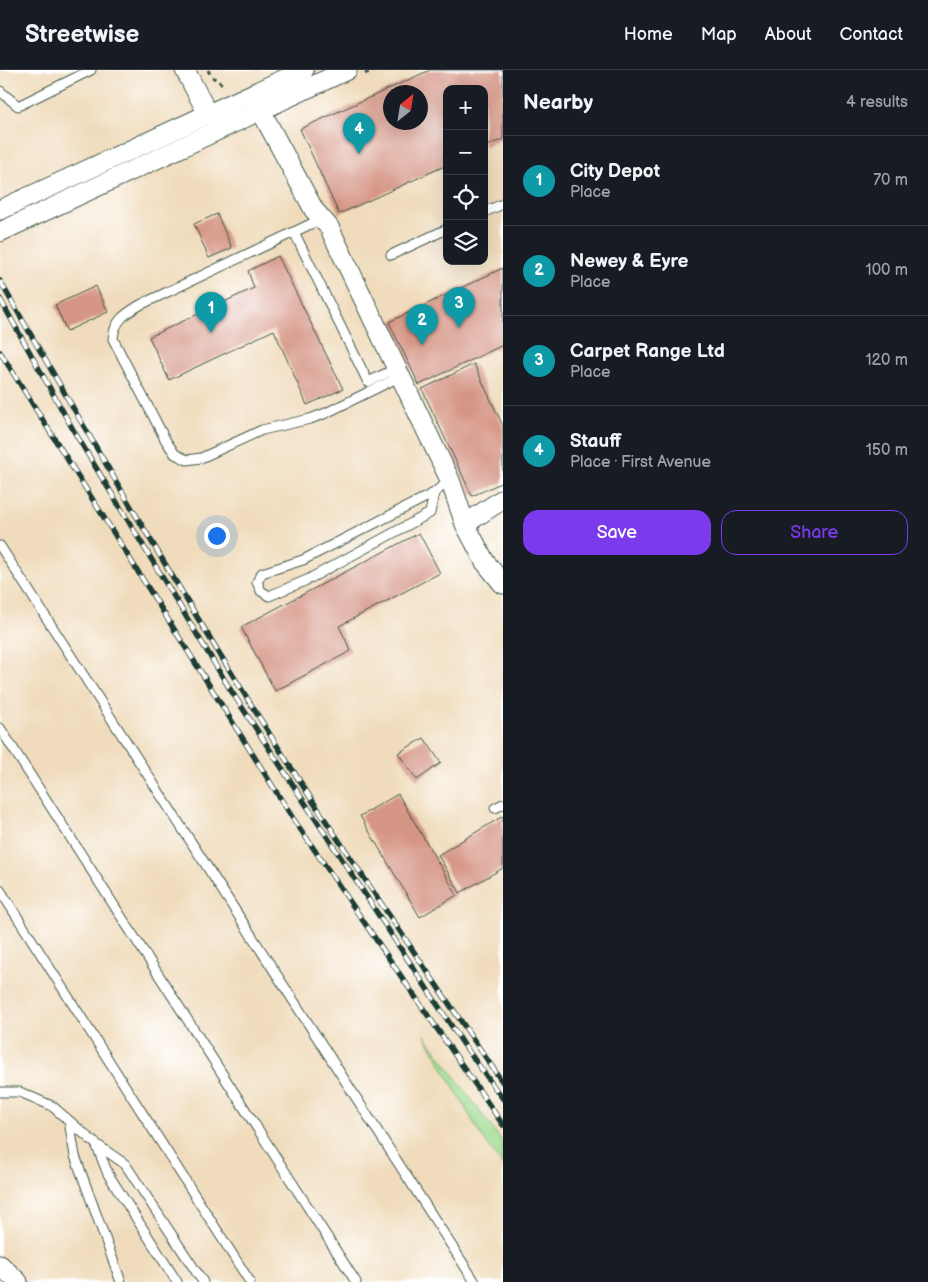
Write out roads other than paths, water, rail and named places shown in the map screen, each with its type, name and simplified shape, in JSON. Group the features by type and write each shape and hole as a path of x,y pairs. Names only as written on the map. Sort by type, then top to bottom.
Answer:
{"street":[{"path":"185,70 208,114 227,126"},
{"path":"0,210 304,70"},
{"path":"0,232 347,70"},
{"path":"261,111 314,210 329,227 450,480 465,524 486,562 503,584"},
{"path":"465,524 503,499"},
{"path":"0,1265 18,1282"}],"lane":[{"path":"0,91 18,106 90,70"},
{"path":"488,210 503,204"},
{"path":"321,219 140,304 124,315 114,327 113,339 166,441 174,454 187,460 201,458 262,430 318,416 399,372"},
{"path":"391,255 443,231"},
{"path":"294,232 368,382 399,372"},
{"path":"434,493 430,512 307,580 269,596 261,591 257,582 262,573 303,560 434,493 450,480"},
{"path":"0,546 475,1282"},
{"path":"0,728 356,1282"},
{"path":"0,890 250,1282"},
{"path":"0,1092 20,1092 37,1097 52,1106 96,1144 124,1164 204,1282"},
{"path":"69,1122 75,1156 121,1282"},
{"path":"96,1144 108,1174 177,1282"}],"railway":[{"path":"0,281 114,479 232,674 314,803 503,1083"},
{"path":"0,299 75,433 230,689 464,1045 503,1099"},
{"path":"0,352 292,817 503,1125"}],"place":[{"name":"Stauff","path":"359,154"},
{"name":"Carpet Range Ltd","path":"459,328"},
{"name":"City Depot","path":"211,333"},
{"name":"Newey & Eyre","path":"422,345"}]}
